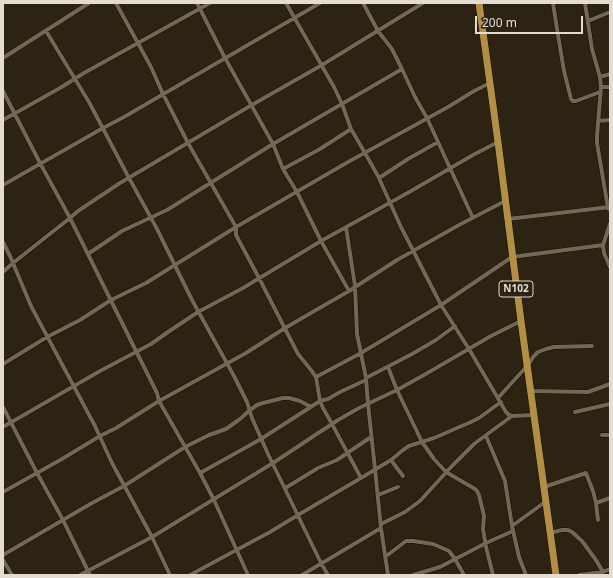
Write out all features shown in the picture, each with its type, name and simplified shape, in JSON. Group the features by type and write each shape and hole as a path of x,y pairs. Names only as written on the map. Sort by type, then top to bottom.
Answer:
{"main road":[{"name":"N102","path":"479,3 530,391 556,575"}],"street":[{"path":"3,58 89,3"},
{"path":"116,3 151,67 188,143 236,227 236,235 300,358 316,377 320,402 361,478"},
{"path":"197,3 225,58 273,144 283,169 297,192 321,241 349,291"},
{"path":"3,120 138,42 210,3"},
{"path":"286,3 334,87 351,129 379,178 401,227 441,305 506,412 512,416"},
{"path":"3,185 124,117 320,3"},
{"path":"363,3 378,31 392,49 402,68 415,97 427,118 473,218"},
{"path":"3,272 78,210 129,178 322,65 423,3"},
{"path":"553,3 564,71 571,100 576,101 600,92"},
{"path":"508,219 609,208 597,143 601,87 600,77 592,49 585,3"},
{"path":"588,20 610,12"},
{"path":"46,31 89,102 151,218 198,312 234,376 250,410 261,439 328,575"},
{"path":"88,254 122,231 167,210 273,144 402,68"},
{"path":"600,77 610,74"},
{"path":"3,364 47,337 80,320 111,300 146,283 174,264 236,227 490,83"},
{"path":"601,87 610,87"},
{"path":"3,91 70,218 137,352 159,400 214,500 248,575"},
{"path":"598,121 610,120"},
{"path":"283,169 320,149 351,129"},
{"path":"379,178 438,142"},
{"path":"3,427 100,371 151,344 198,312 243,288 321,241 498,142"},
{"path":"3,492 116,428 159,400 227,364 414,251 505,201"},
{"path":"610,224 603,245 604,253 610,267"},
{"path":"346,227 355,286 357,334 366,379 371,438 388,575"},
{"path":"3,242 31,306 100,436 170,575"},
{"path":"316,377 361,353 441,305 512,257 603,245"},
{"path":"80,575 152,537 214,500 359,408 397,390 491,336 521,321"},
{"path":"200,473 261,439 311,407 366,379 436,340 455,326"},
{"path":"498,398 538,352 554,347 592,346"},
{"path":"388,367 397,390 422,442 436,463 446,472 477,491 484,516 483,529 494,575"},
{"path":"530,391 588,392 610,384"},
{"path":"3,555 124,486 186,447 209,435 226,429 250,410 262,403 289,398 300,401 311,407"},
{"path":"190,575 270,532 391,460 409,446 434,438 479,418 501,402"},
{"path":"575,412 610,404"},
{"path":"3,407 37,473 64,520 90,575"},
{"path":"302,575 405,512 420,501 474,444 512,416 534,415"},
{"path":"602,435 610,435"},
{"path":"486,436 505,481 513,531 526,575"},
{"path":"284,487 318,468 337,460 371,438"},
{"path":"391,460 403,476"},
{"path":"543,487 586,473 593,491 598,520"},
{"path":"378,496 398,488"},
{"path":"596,503 610,498"},
{"path":"512,526 545,502"},
{"path":"550,533 562,530 572,532 582,541 605,573"},
{"path":"413,575 440,567 455,558 513,531"},
{"path":"385,557 406,541 433,544 449,551 455,558 464,575"},
{"path":"3,560 12,575"},
{"path":"579,575 605,573 610,569"}]}
